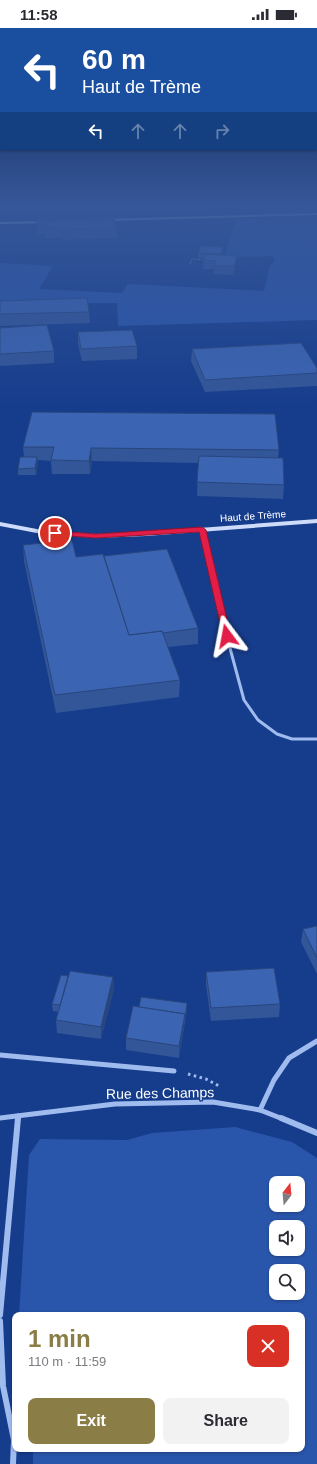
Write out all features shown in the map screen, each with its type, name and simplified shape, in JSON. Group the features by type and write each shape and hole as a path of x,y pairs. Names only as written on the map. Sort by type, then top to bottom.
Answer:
{"main road":[{"name":"Haut de Trème","path":"0,524 42,532 96,536 317,521"}],"street":[{"path":"260,1110 274,1080 289,1058 317,1041"},
{"name":"Rue des Champs","path":"0,1055 174,1071"},
{"name":"Rue des Champs","path":"0,1118 115,1104 213,1102 260,1110 317,1133"},
{"path":"0,1315 18,1116"},
{"path":"0,1321 3,1386 12,1430"},
{"path":"13,1464 14,1452"}],"lane":[{"path":"202,530 234,666 244,700 258,720 277,734 292,739 317,739"}],"shaded area":[{"path":"0,272 49,272 39,289 122,293 128,284 264,291 268,272 317,272 317,320 118,326 117,303 0,304"},
{"path":"235,1127 292,1142 317,1158 317,1464 33,1464 33,1452 305,1452 305,1312 19,1312 29,1155 40,1139 127,1140 152,1133"}],"building":[{"path":"87,298 89,312 0,314 0,301"},
{"path":"47,325 54,351 0,354 0,328"},
{"path":"132,330 137,346 81,349 78,332"},
{"path":"301,343 317,368 317,373 205,380 192,349"},
{"path":"32,412 275,414 279,450 91,448 89,461 51,460 54,447 23,447"},
{"path":"199,456 283,458 284,485 197,482"},
{"path":"20,457 37,457 35,468 18,469"},
{"path":"72,540 76,557 103,554 129,635 162,631 180,680 55,695 23,545"},
{"path":"167,549 198,628 163,633 162,631 129,635 104,556"},
{"path":"317,926 317,958 303,929"},
{"path":"274,968 280,1004 211,1008 206,972"},
{"path":"70,971 113,977 101,1027 56,1020"},
{"path":"61,975 68,976 60,1005 52,1004"},
{"path":"141,997 187,1003 185,1019 185,1014 139,1007"},
{"path":"133,1006 185,1014 179,1046 126,1038"}],"route":[{"path":"55,533 96,536 202,530 227,636"}]}
